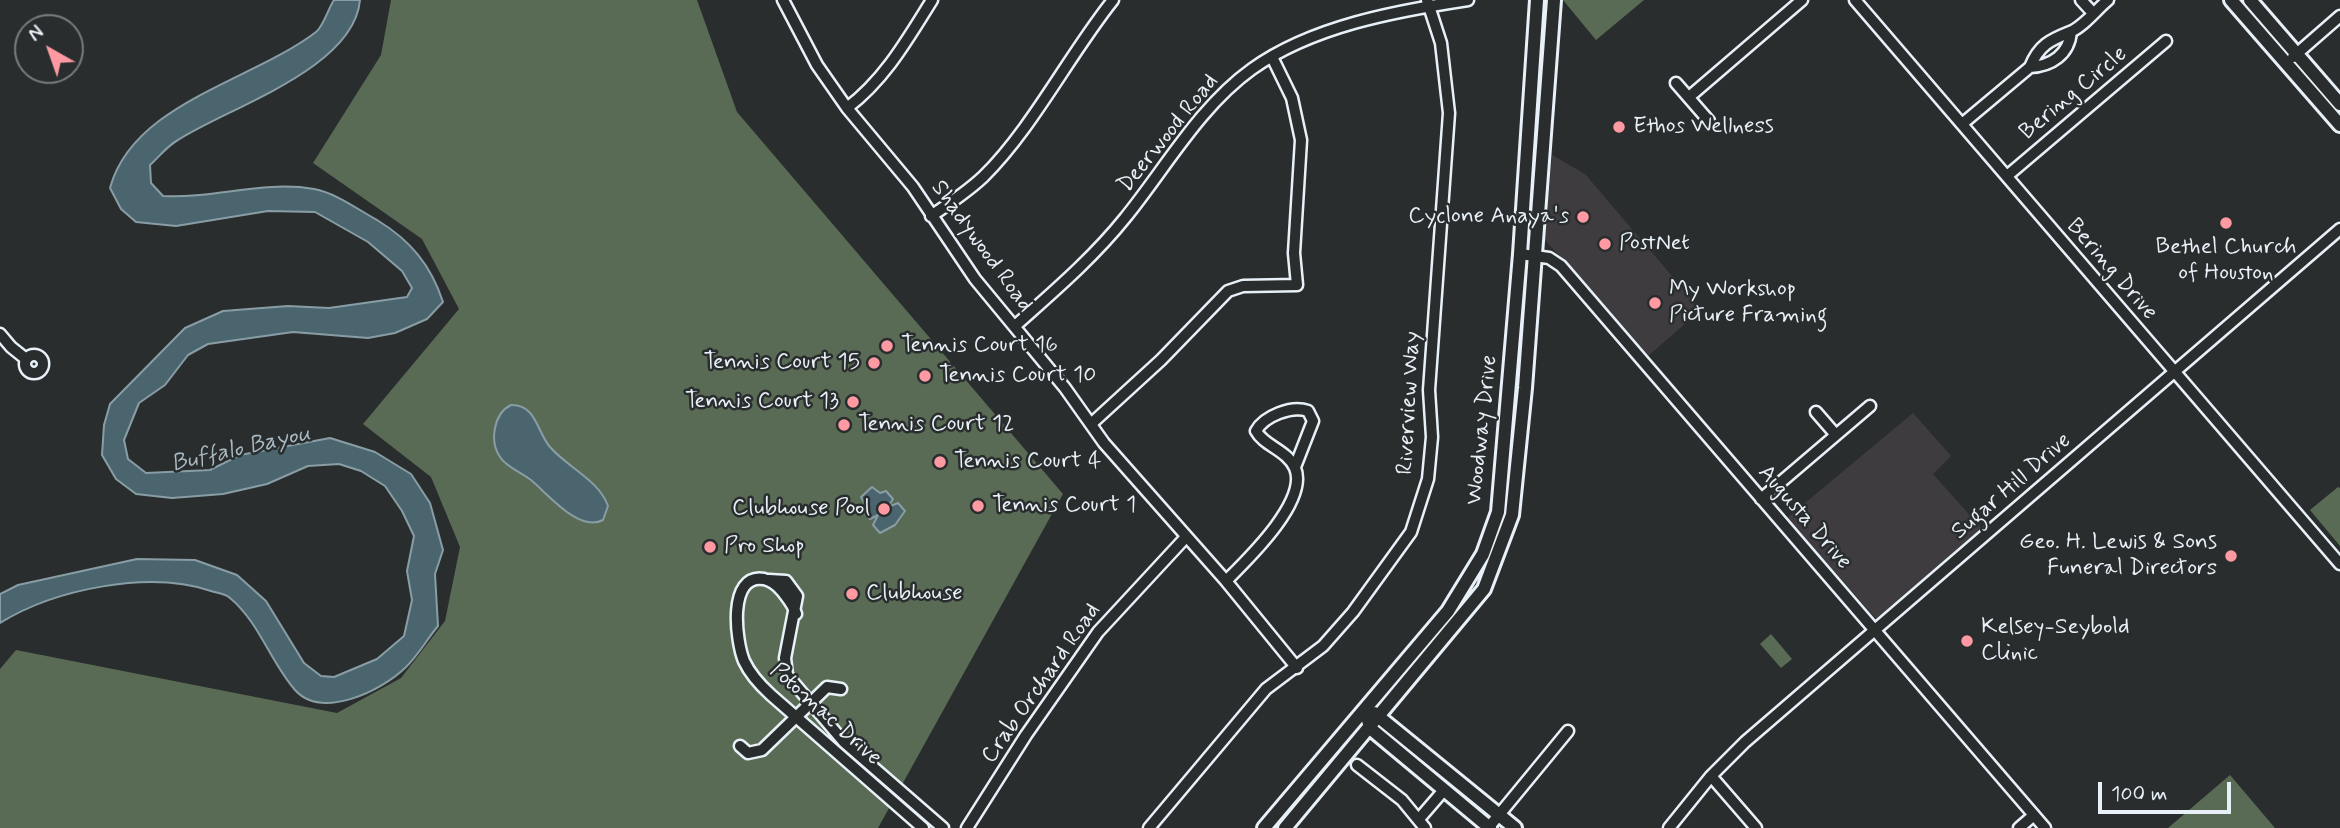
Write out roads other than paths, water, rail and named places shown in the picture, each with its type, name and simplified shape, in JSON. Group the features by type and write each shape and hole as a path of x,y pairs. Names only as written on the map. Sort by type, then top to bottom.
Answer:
{"main road":[{"path":"2231,0 2340,125"},
{"path":"2250,0 2340,104"},
{"name":"Woodway Drive","path":"1264,828 1448,611 1483,554 1497,512 1510,386 1528,134 1546,1"},
{"name":"Woodway Drive","path":"1284,828 1484,589 1512,515 1535,256 1543,135 1546,1"},
{"path":"1528,134 1543,135"},
{"path":"1510,386 1525,388"},
{"path":"1448,611 1459,621"},
{"path":"1365,711 1380,715 1515,828"},
{"path":"1365,711 1370,728 1489,827"}],"street":[{"name":"Shadywood Road","path":"783,0 817,65 847,108 913,187 975,279 1015,326 1104,443 1226,581 1297,668"},
{"path":"847,108 868,92 891,66 932,0"},
{"path":"931,216 982,178 1007,149 1080,41 1113,0"},
{"name":"Deerwood Road","path":"1015,326 1111,235 1218,100 1245,75 1272,57 1311,38 1429,3 1468,0"},
{"name":"Bering Drive","path":"1855,0 2340,564"},
{"path":"2081,0 2093,13"},
{"name":"Bering Circle","path":"1962,124 2030,66 2040,48 2048,41 2071,32 2108,0"},
{"path":"1689,97 1800,1"},
{"name":"Riverview Way","path":"1149,828 1244,713 1266,690 1297,668 1353,612 1411,532 1428,479 1432,437 1429,390 1449,113 1447,77 1429,3"},
{"path":"2286,63 2340,16"},
{"name":"Bering Circle","path":"2030,66 2046,65 2062,54 2071,32"},
{"name":"Bering Circle","path":"2007,176 2166,41"},
{"path":"1091,424 1228,291 1243,286 1297,285 1294,253 1301,140 1292,98 1272,57"},
{"path":"1676,83 1709,121"},
{"name":"Sugar Hill Drive","path":"1669,828 1711,776 1745,742 2340,229"},
{"name":"Augusta Drive","path":"1520,254 1549,258 1561,266 2045,828"},
{"path":"0,334 10,347 26,359"},
{"path":"1761,499 1870,406"},
{"path":"1226,581 1258,548 1292,499 1297,477 1295,467 1280,448 1259,436 1256,430 1266,421 1297,408 1308,411 1313,421 1295,467"},
{"path":"1816,412 1836,435"},
{"name":"Crab Orchard Road","path":"967,828 1026,735 1098,632 1186,537"},
{"name":"Potomac Drive","path":"923,828 793,718 757,681 744,661 736,617 739,596 753,581 769,580 793,605 796,614 785,658 787,675 844,742 943,828"},
{"path":"793,718 785,730 762,750 748,753 740,746 744,742 757,746 827,687 841,688"},
{"path":"1489,827 1569,731"},
{"path":"1357,765 1402,800 1422,824 1444,790"},
{"path":"1711,776 1756,828"},
{"path":"2019,828 2034,815"}],"water":[{"path":"334,0 360,0 353,24 336,46 286,84 174,142 150,165 151,183 163,196 276,187 314,189 330,194 400,236 426,265 443,302 427,319 395,333 368,338 293,332 208,344 188,355 165,385 139,403 124,440 128,459 146,473 210,470 240,455 330,438 375,452 411,474 430,503 443,550 435,574 438,626 410,663 394,677 351,699 320,702 306,699 295,690 240,608 228,597 211,591 160,582 103,586 47,601 0,623 0,594 18,585 137,559 195,560 237,575 266,601 304,663 321,676 334,677 377,659 404,636 412,600 407,571 414,536 402,511 385,486 361,471 339,464 308,466 267,484 223,494 172,498 136,494 116,479 102,455 104,425 110,404 185,328 223,311 288,306 329,308 407,297 412,288 402,271 368,242 315,212 268,211 176,226 136,222 121,209 110,188 123,159 143,135 168,114 290,49 316,32"},
{"path":"511,405 526,409 550,447 598,489 608,506 603,520 594,523 574,516 554,502 531,480 503,461 495,443 495,428 501,414"},
{"name":"Clubhouse Pool","path":"872,487 880,493 886,491 893,499 888,507 898,503 905,511 895,525 880,533 873,525 878,515 870,519 863,512 866,506 861,497"}],"place":[{"name":"Ethos Wellness","path":"1619,127"},
{"name":"Cyclone Anaya's","path":"1583,217"},
{"name":"Bethel Church of Houston","path":"2226,223"},
{"name":"PostNet","path":"1605,244"},
{"name":"My Workshop Picture Framing","path":"1655,303"},
{"name":"Tennis Court 16","path":"887,346"},
{"name":"Tennis Court 15","path":"874,363"},
{"name":"Tennis Court 10","path":"925,376"},
{"name":"Tennis Court 13","path":"853,402"},
{"name":"Tennis Court 12","path":"844,425"},
{"name":"Tennis Court 4","path":"940,462"},
{"name":"Tennis Court 1","path":"978,506"},
{"name":"Clubhouse Pool","path":"884,509"},
{"name":"Pro Shop","path":"710,547"},
{"name":"Geo. H. Lewis & Sons Funeral Directors","path":"2231,556"},
{"name":"Clubhouse","path":"852,594"},
{"name":"Kelsey-Seybold Clinic","path":"1967,641"}],"water label":[{"name":"Buffalo Bayou","path":"241,450"}]}
